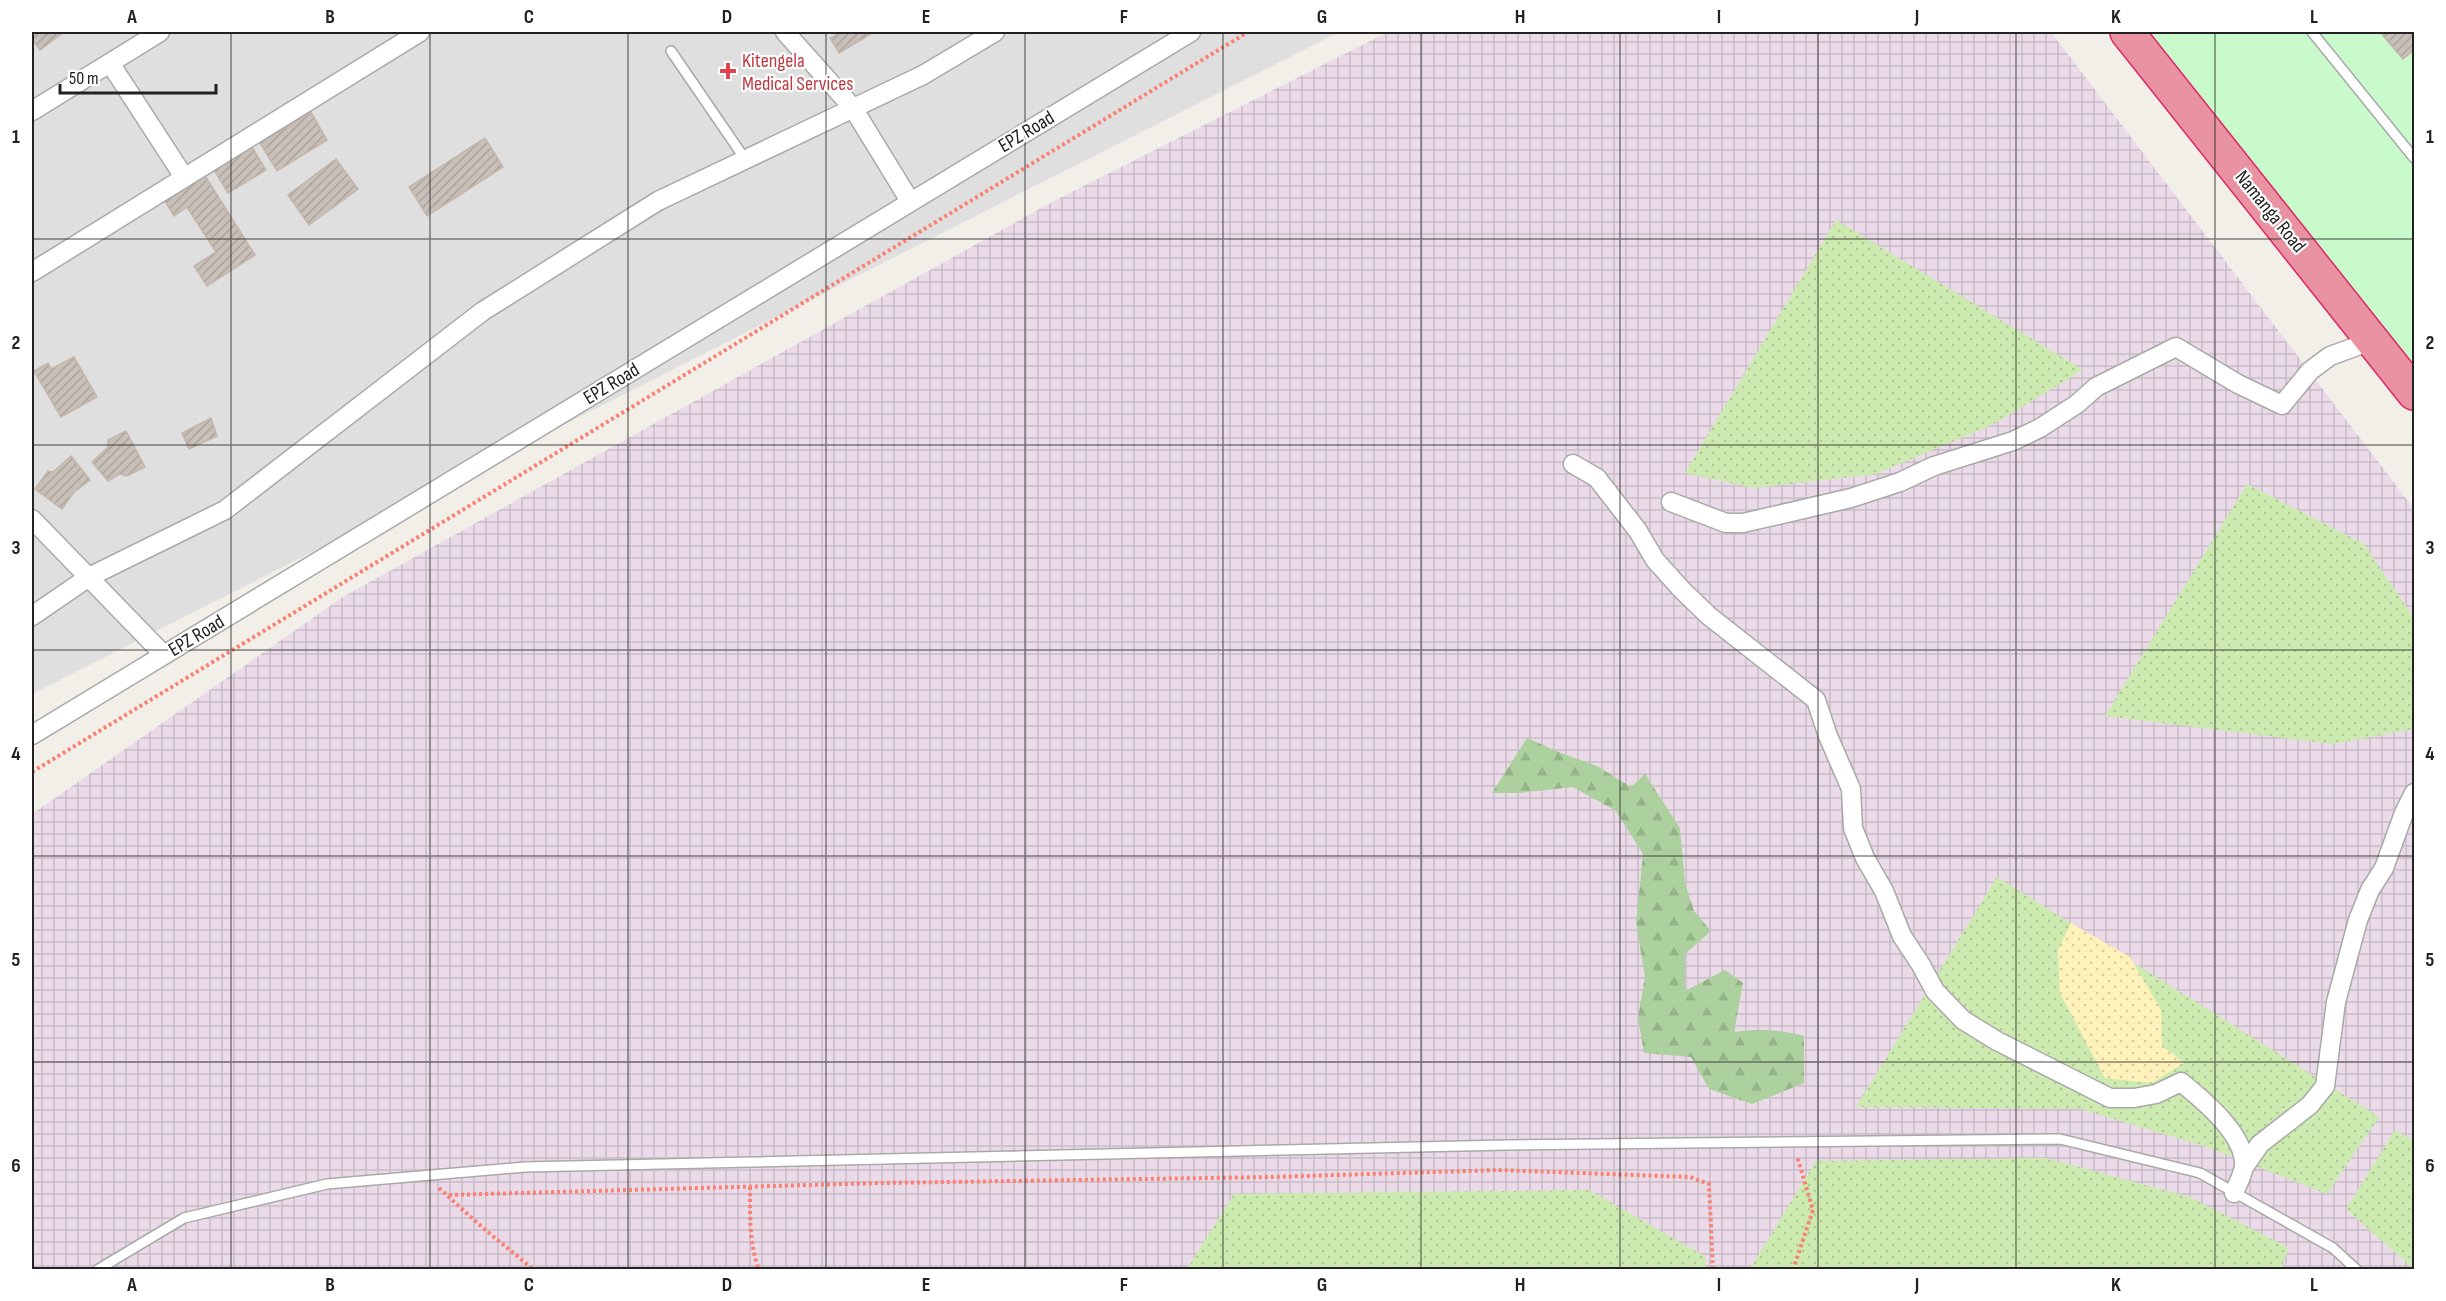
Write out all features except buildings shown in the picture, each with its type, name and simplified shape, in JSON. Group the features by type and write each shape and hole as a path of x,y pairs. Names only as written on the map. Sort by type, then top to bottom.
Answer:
{"highway":[{"name":"Namanga Road","path":"2127,32 2415,393"}],"street":[{"path":"32,111 110,63 140,36 160,32"},
{"path":"32,272 420,32"},
{"path":"785,32 853,108 910,201"},
{"path":"32,616 89,577 225,510 483,311 658,201 923,75 995,32"},
{"name":"EPZ Road","path":"32,735 1191,32"},
{"path":"110,63 184,177"},
{"path":"1671,502 1726,523 1743,523 1851,498 1899,482 1934,466 2013,441 2040,428 2077,404 2096,387 2176,347 2238,384 2282,405 2310,371 2330,356 2374,340"},
{"path":"1573,464 1597,478 1638,531 1655,560 1683,591 1725,628 1816,700 1828,736 1851,789 1853,828 1902,936 1922,965 1935,991 1963,1020 1989,1036 2110,1098 2156,1094 2181,1082 2222,1120 2241,1146 2244,1167"},
{"path":"32,519 164,655"},
{"path":"2234,1193 2244,1167 2260,1144 2310,1105 2325,1086 2336,1002 2358,920 2370,890 2384,868 2404,813 2415,793"}],"lane":[{"path":"2312,32 2415,158"},
{"path":"671,51 745,159"},
{"path":"97,1269 184,1218 327,1184 525,1167 1507,1144 2060,1139 2200,1173 2333,1248 2358,1269"}],"path":[{"path":"32,772 1248,32"},
{"path":"1791,1142 1805,1178 1813,1210 1793,1269"},
{"path":"448,1195 1498,1170 1690,1177 1709,1184 1713,1269"},
{"path":"424,1176 534,1269"},
{"path":"750,1187 750,1219 755,1260 759,1269"}],"shaded area":[{"path":"32,32 1339,32 32,694"},
{"path":"1388,32 2051,32 2414,509 2414,1269 32,1269 32,814 343,597 1052,202"}],"green space":[{"path":"2127,32 2414,32 2414,393"},
{"path":"1836,220 2083,370 1992,425 1876,474 1754,488 1685,473"},
{"path":"2247,484 2364,544 2414,618 2414,729 2333,744 2105,716"},
{"path":"1527,738 1597,766 1631,787 1645,774 1680,828 1685,883 1694,911 1711,931 1685,954 1685,991 1725,970 1743,983 1734,1032 1769,1030 1804,1036 1804,1083 1752,1104 1709,1089 1691,1057 1644,1053 1638,1017 1645,977 1636,922 1643,854 1616,811 1573,787 1520,793 1492,793"},
{"path":"1997,877 2379,1117 2327,1194 2210,1148 2081,1109 1856,1107"},
{"path":"2395,1130 2414,1141 2414,1269 2346,1209"},
{"path":"2046,1158 2190,1197 2289,1248 2281,1269 1755,1270 1751,1267 1816,1161"},
{"path":"1589,1190 1706,1257 1705,1269 1187,1269 1234,1194"}],"sand":[{"path":"2071,923 2130,957 2161,1010 2162,1046 2184,1063 2152,1083 2105,1078 2060,993 2058,950"}],"place":[{"name":"Kitengela Medical Services","path":"728,71"}]}
